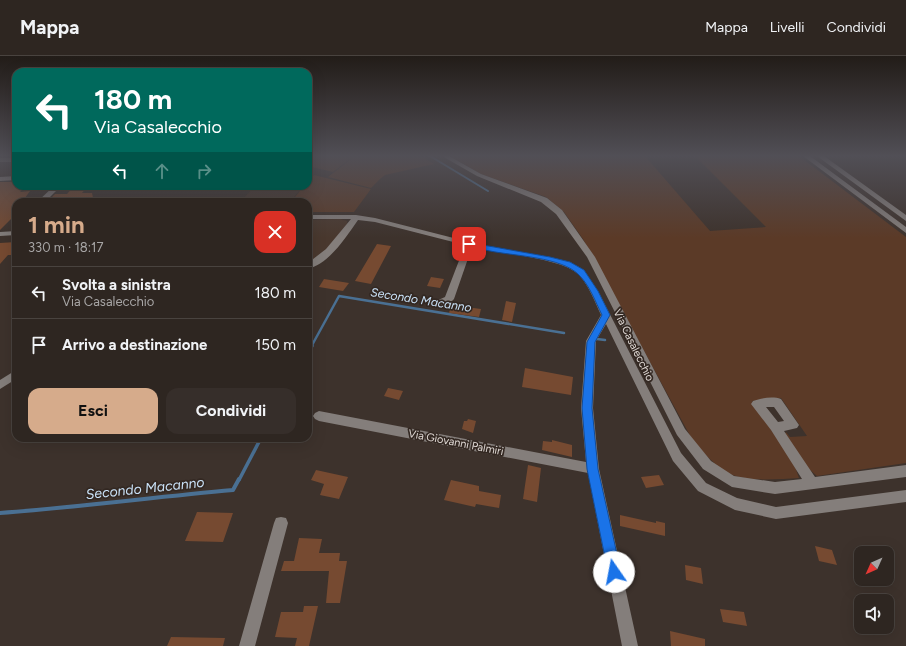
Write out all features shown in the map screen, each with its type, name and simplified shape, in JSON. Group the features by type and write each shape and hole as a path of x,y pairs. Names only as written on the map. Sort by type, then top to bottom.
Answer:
{"street":[{"path":"501,184 544,200 559,212 576,234 591,257 681,432 707,465 732,481 775,488 906,471"},
{"path":"843,184 906,231"},
{"path":"858,184 906,218"},
{"path":"45,198 54,190"},
{"name":"Via Casalecchio","path":"312,217 356,217 375,220 489,249 550,259 567,264 581,272 594,291 677,457 702,487 735,504 776,513 906,496"},
{"path":"312,264 318,260 340,239 356,217"},
{"path":"0,234 12,233"},
{"path":"439,303 449,299 469,244"},
{"path":"606,315 591,342 587,408 593,469 630,646"},
{"path":"0,385 12,377"},
{"name":"Via Giovanni Palmiri","path":"319,416 593,469"},
{"path":"775,427 812,483"},
{"path":"248,646 281,523"}],"shaded area":[{"path":"312,184 349,184 371,189 354,212 312,212 312,198 294,198 301,190 312,190"},
{"path":"354,184 375,184 371,188"},
{"path":"508,184 669,184 710,231 766,227 723,184 835,184 906,237 906,463 817,476 803,464 784,435 786,432 790,437 807,436 781,398 752,401 794,464 799,478 750,479 732,475 724,471 707,457 693,441 583,239 564,212 546,197"},
{"path":"251,190 300,190 293,198 244,198"},
{"path":"340,219 347,221 347,224 342,232 323,253 312,260 312,220"}],"building":[{"path":"0,184 12,184 12,190 22,190 20,192 30,191 25,198 12,198 12,218 0,230"},
{"path":"70,190 85,190 82,193 92,193 93,198 51,198 55,194 67,194"},
{"path":"12,242 12,255 8,255 0,264 0,243"},
{"path":"377,244 391,246 371,284 355,281"},
{"path":"431,277 444,279 440,288 427,286"},
{"path":"324,279 349,283 343,291 319,287"},
{"path":"506,301 516,303 512,322 502,320"},
{"path":"451,305 481,309 479,317 449,313"},
{"path":"525,368 573,377 571,395 522,387"},
{"path":"388,388 403,391 399,400 384,396"},
{"path":"468,419 476,421 473,433 462,429 464,421 467,421"},
{"path":"552,440 572,445 572,457 542,450 543,441 552,442"},
{"path":"528,465 541,468 537,502 523,499"},
{"path":"316,470 348,477 339,499 320,495 324,484 311,480"},
{"path":"659,475 664,485 646,488 641,477"},
{"path":"451,480 479,486 479,491 501,495 499,508 476,504 475,507 444,500"},
{"path":"197,512 233,513 223,542 185,541"},
{"path":"620,515 656,523 656,521 665,523 665,536 620,526"},
{"path":"299,538 322,539 319,553 340,553 339,561 347,561 340,603 326,603 329,571 281,571 284,561 294,561"},
{"path":"815,546 832,550 837,565 819,561"},
{"path":"685,565 701,568 703,584 686,580"},
{"path":"304,606 318,606 309,646 295,646 297,638 275,637 281,612 303,612"},
{"path":"720,609 744,612 747,626 723,622"},
{"path":"670,631 705,639 705,646 671,646"},
{"path":"171,637 225,638 223,646 167,646"}],"waterway":[{"path":"476,184 488,191"},
{"name":"Secondo Macanno","path":"312,345 339,296 564,333"},
{"name":"Secondo Macanno","path":"597,339 605,340"},
{"name":"Secondo Macanno","path":"239,480 259,442"},
{"name":"Secondo Macanno","path":"0,513 233,490 239,479"}],"route":[{"path":"469,244 489,249 550,259 567,264 581,272 594,291 606,315 591,342 587,408 593,469 614,572"}]}
